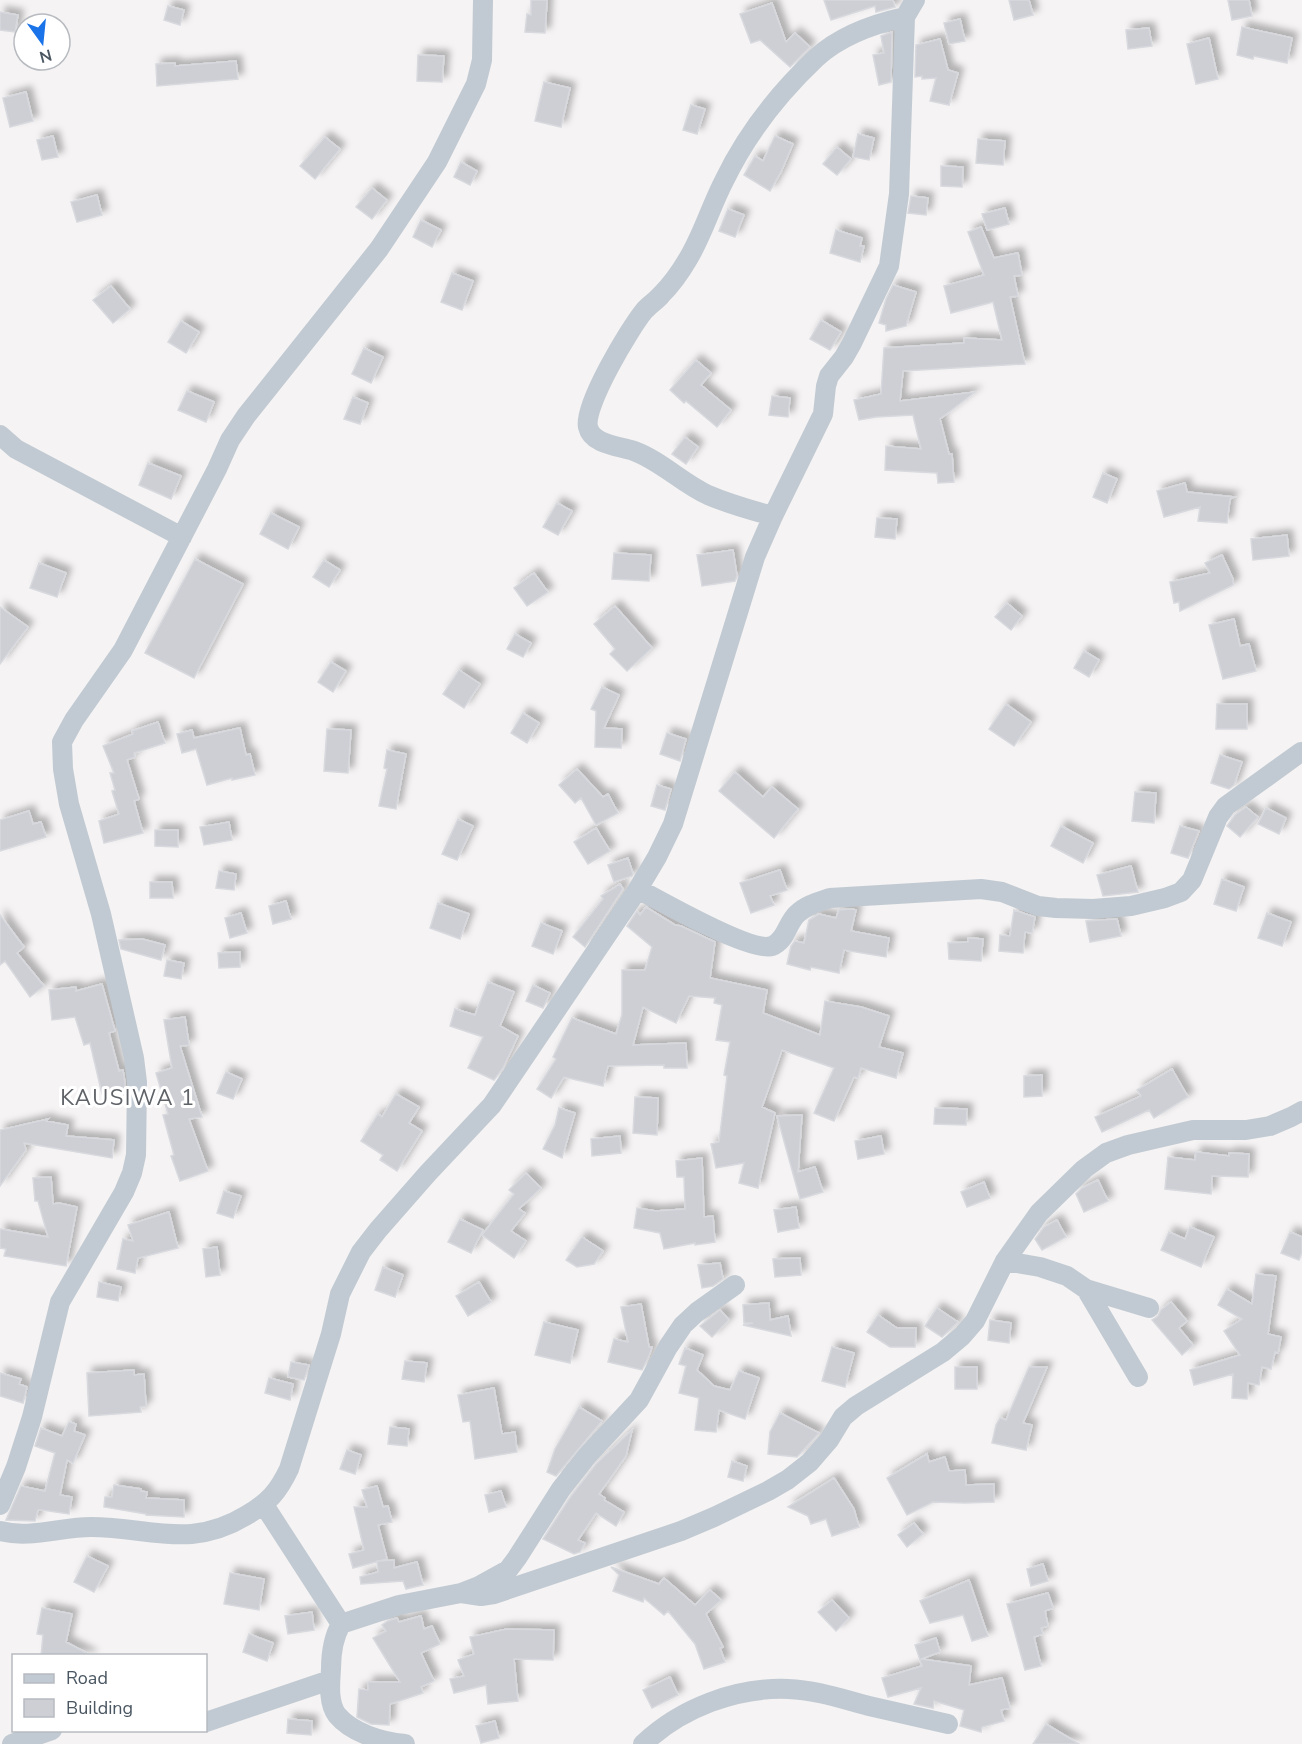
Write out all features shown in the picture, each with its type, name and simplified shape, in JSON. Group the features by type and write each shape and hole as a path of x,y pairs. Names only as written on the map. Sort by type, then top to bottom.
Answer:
{"street":[{"path":"0,1504 16,1467 32,1417 60,1302 124,1192 136,1155 137,1082 134,1058 101,915 69,804 63,769 62,742 74,720 123,650 230,440 246,416 379,249 437,162 476,84 482,60 483,0"},
{"path":"0,1531 23,1534 104,1527 186,1536 214,1531 240,1520 264,1505 280,1489 289,1469 331,1334 340,1294 361,1252 421,1181 492,1105 638,889 673,824 755,557 772,516 823,414 829,376 852,344 889,266 899,194 910,8 833,44 798,76 767,113 740,150 723,181 688,259 665,291 644,311 608,369 588,416 588,429 595,438 634,451 706,493 730,504 772,516"},
{"path":"0,435 16,449 182,537"},
{"path":"638,889 740,940 760,946 772,946 780,941 796,914 811,904 830,898 981,889 1002,892 1038,906 1093,909 1131,906 1181,892 1192,880 1218,817 1226,806 1301,752"},
{"path":"461,1593 481,1596 494,1594 681,1531 725,1512 787,1480 810,1462 829,1440 843,1417 856,1406 944,1352 962,1336 975,1321 1005,1261 1039,1213 1084,1169 1106,1153 1128,1145 1193,1130 1246,1130 1270,1126 1302,1111"},
{"path":"1005,1261 1040,1267 1067,1276 1086,1289 1149,1308"},
{"path":"405,1744 363,1734 336,1714 331,1699 330,1680 335,1634 340,1624 399,1605 461,1593 508,1570 561,1489 587,1456 639,1401 668,1347 683,1325 735,1285"},
{"path":"1086,1289 1138,1377"},
{"path":"264,1505 340,1624"},
{"path":"207,1722 330,1680"},
{"path":"643,1744 685,1713 700,1706 733,1695 769,1689 790,1689 834,1696 948,1724"},
{"path":"12,1744 49,1732"}],"building":[{"path":"531,0 547,0 545,33 525,32 527,14 531,15"},
{"path":"824,0 893,0 895,7 876,12 875,6 831,20"},
{"path":"1009,0 1029,0 1033,15 1014,20"},
{"path":"1228,0 1249,0 1252,16 1232,20"},
{"path":"772,3 786,42 795,33 810,47 790,67 760,40 751,43 740,14"},
{"path":"168,6 184,10 180,25 164,20"},
{"path":"0,12 12,14 12,32 0,30"},
{"path":"960,19 965,41 949,44 944,23"},
{"path":"1242,27 1292,38 1287,63 1237,55"},
{"path":"1149,28 1152,46 1128,49 1126,30"},
{"path":"892,32 891,82 879,85 873,55 884,53 881,36"},
{"path":"1209,38 1218,79 1196,84 1187,44"},
{"path":"940,39 948,70 958,73 949,105 930,101 936,78 915,77 916,45"},
{"path":"418,55 444,56 442,82 417,81"},
{"path":"236,61 238,79 157,86 156,64 175,63 175,66"},
{"path":"544,82 570,88 561,127 535,121"},
{"path":"26,92 33,121 10,127 3,98"},
{"path":"691,105 705,109 697,134 683,130"},
{"path":"858,134 874,138 869,160 853,157"},
{"path":"53,136 58,157 42,160 37,140"},
{"path":"775,136 793,144 770,191 744,175 755,156 763,161"},
{"path":"325,137 340,149 315,179 300,166"},
{"path":"978,139 1005,141 1003,165 976,163"},
{"path":"837,147 851,159 837,175 823,164"},
{"path":"461,162 477,171 470,185 454,177"},
{"path":"941,166 963,167 962,187 941,186"},
{"path":"372,188 387,200 372,219 356,207"},
{"path":"97,195 102,215 77,222 71,202"},
{"path":"911,196 928,198 926,215 908,213"},
{"path":"1005,208 1009,224 987,230 982,214"},
{"path":"728,209 744,215 735,237 719,231"},
{"path":"421,220 441,230 432,247 413,237"},
{"path":"981,227 994,258 1018,253 1022,275 1014,276 1018,296 1010,297 1025,364 903,371 900,401 975,392 940,419 949,454 952,454 954,482 938,483 937,473 885,470 886,446 921,449 913,415 859,420 854,400 881,394 884,348 964,343 964,338 1002,340 993,302 951,313 944,286 984,275 968,232"},
{"path":"836,230 862,238 860,246 864,246 860,262 830,253"},
{"path":"452,273 473,281 462,310 441,302"},
{"path":"893,285 916,292 906,326 886,331 886,325 879,323"},
{"path":"111,286 130,309 113,323 93,300"},
{"path":"821,320 841,332 830,350 810,339"},
{"path":"181,321 199,332 186,353 168,342"},
{"path":"364,348 383,357 371,383 352,374"},
{"path":"696,360 711,373 701,385 731,410 717,427 670,390"},
{"path":"187,391 214,402 206,422 178,410"},
{"path":"772,396 790,398 788,417 769,415"},
{"path":"353,397 368,403 360,424 344,419"},
{"path":"685,437 698,447 686,464 672,454"},
{"path":"148,463 181,476 171,499 139,485"},
{"path":"1103,473 1117,479 1107,503 1093,497"},
{"path":"1185,483 1187,492 1234,497 1230,499 1227,523 1198,521 1200,507 1164,517 1157,491"},
{"path":"557,503 572,511 558,535 543,527"},
{"path":"271,513 299,527 288,549 260,534"},
{"path":"877,518 897,519 895,539 875,537"},
{"path":"1287,535 1289,556 1253,560 1251,539"},
{"path":"733,550 737,576 735,581 702,586 697,555"},
{"path":"614,553 651,555 649,581 612,579"},
{"path":"1222,555 1233,579 1233,585 1180,611 1179,602 1174,603 1170,582 1210,573 1205,563"},
{"path":"195,559 243,584 194,678 145,653"},
{"path":"324,560 340,570 329,587 313,577"},
{"path":"39,563 66,573 57,597 30,588"},
{"path":"534,573 548,592 527,606 514,588"},
{"path":"1007,603 1022,616 1011,630 995,617"},
{"path":"615,606 652,648 627,671 610,654 615,649 594,624"},
{"path":"0,607 28,627 0,664"},
{"path":"1234,619 1240,646 1249,644 1256,671 1223,679 1209,625"},
{"path":"515,634 531,643 523,657 507,649"},
{"path":"1084,651 1099,660 1089,677 1074,668"},
{"path":"331,662 346,671 333,692 318,682"},
{"path":"459,670 480,684 464,708 443,694"},
{"path":"602,687 619,695 604,728 622,729 621,748 595,747 596,711 591,709"},
{"path":"1006,704 1031,722 1014,746 989,729"},
{"path":"1217,704 1247,704 1247,729 1216,729"},
{"path":"523,713 539,723 527,743 511,733"},
{"path":"158,722 165,743 134,753 135,757 127,760 139,799 134,801 143,833 104,843 99,821 119,814 112,791 115,790 110,773 114,773 103,746 133,734 132,731"},
{"path":"240,728 246,755 250,754 255,775 207,785 196,749 182,753 177,734 192,730 194,738"},
{"path":"327,729 351,730 348,773 324,771"},
{"path":"667,733 686,739 680,761 660,754"},
{"path":"387,750 406,754 396,809 379,806 387,769 384,768"},
{"path":"1220,755 1242,762 1234,785 1229,789 1211,783"},
{"path":"577,769 603,797 608,794 618,813 596,825 581,798 575,803 559,785"},
{"path":"735,772 763,797 772,787 798,809 774,838 719,791"},
{"path":"657,785 671,789 665,810 651,806"},
{"path":"1135,792 1156,793 1154,823 1132,821"},
{"path":"1246,807 1258,817 1240,837 1227,826 1235,815"},
{"path":"1266,808 1286,818 1279,834 1258,824"},
{"path":"29,811 33,824 41,822 46,837 0,851 0,820"},
{"path":"458,819 473,826 457,860 442,854"},
{"path":"229,822 232,840 204,845 200,827"},
{"path":"1061,826 1093,843 1083,863 1051,846"},
{"path":"1180,826 1199,831 1188,858 1171,853"},
{"path":"596,828 610,851 588,864 574,842"},
{"path":"155,830 178,830 178,847 155,846"},
{"path":"628,858 632,876 614,882 608,865"},
{"path":"1131,866 1138,892 1103,896 1097,875"},
{"path":"780,870 787,890 770,896 774,905 751,913 740,883"},
{"path":"219,871 236,874 234,890 216,888"},
{"path":"1222,879 1244,887 1236,911 1214,904"},
{"path":"150,882 172,882 173,898 150,898"},
{"path":"620,884 623,889 585,947 573,937 603,899 601,896"},
{"path":"286,901 291,919 273,924 269,906"},
{"path":"438,903 469,914 460,939 430,928"},
{"path":"646,907 675,925 715,942 710,978 767,990 763,1013 820,1035 825,1001 861,1007 889,1016 879,1047 903,1053 896,1078 861,1068 858,1078 854,1077 834,1121 814,1113 834,1068 782,1050 762,1107 775,1113 758,1188 739,1183 744,1163 716,1168 711,1144 719,1142 727,1076 724,1075 730,1042 716,1040 722,1005 714,1003 715,998 689,996 676,1023 643,1007 633,1045 686,1043 687,1068 664,1068 664,1065 608,1066 603,1086 564,1077 551,1098 537,1089 556,1059 553,1057 572,1018 616,1034 622,1015 622,970 645,970 652,947 627,926 637,911 640,915"},
{"path":"839,910 856,910 851,931 889,938 886,957 844,950 839,973 811,967 810,970 787,964 791,946 795,941 804,943 809,920 819,914 836,918"},
{"path":"1014,910 1035,917 1032,933 1025,932 1023,953 999,951 1000,935 1010,936"},
{"path":"241,913 247,933 230,938 225,918"},
{"path":"1267,913 1291,922 1282,946 1258,938"},
{"path":"0,915 24,947 17,953 44,986 30,997 5,961 0,965"},
{"path":"1117,919 1121,936 1090,942 1086,921"},
{"path":"541,923 562,931 553,954 532,946"},
{"path":"968,938 983,939 981,961 949,959 948,943 968,942"},
{"path":"142,939 165,945 161,960 121,949 119,940"},
{"path":"240,952 240,967 219,968 218,953"},
{"path":"167,960 184,963 181,979 164,976"},
{"path":"488,982 514,992 500,1026 518,1036 503,1068 494,1080 468,1068 483,1037 450,1026 455,1009 475,1015"},
{"path":"102,984 115,1031 109,1033 119,1071 123,1070 125,1083 125,1095 111,1098 110,1092 102,1094 90,1043 84,1045 75,1017 52,1020 49,990 76,987 76,991"},
{"path":"533,985 550,993 543,1008 526,1001"},
{"path":"185,1017 189,1045 180,1046 202,1117 189,1119 208,1171 180,1181 171,1156 174,1155 163,1115 168,1114 156,1073 172,1068 164,1020"},
{"path":"1172,1069 1188,1097 1154,1118 1149,1110 1102,1132 1095,1117 1141,1096 1137,1090"},
{"path":"226,1072 242,1079 233,1099 217,1093"},
{"path":"1042,1075 1042,1096 1024,1097 1024,1076"},
{"path":"396,1094 419,1107 409,1123 422,1131 397,1171 380,1160 383,1155 361,1141 378,1114 382,1117"},
{"path":"635,1097 658,1098 657,1135 633,1133"},
{"path":"559,1108 575,1113 562,1158 543,1149 555,1125"},
{"path":"935,1108 967,1109 966,1125 934,1124"},
{"path":"802,1115 798,1172 815,1167 823,1192 800,1199 777,1116"},
{"path":"48,1119 46,1121 68,1125 66,1136 114,1140 112,1158 24,1143 26,1150 0,1186 0,1130"},
{"path":"620,1136 621,1153 592,1156 591,1139"},
{"path":"881,1136 884,1154 858,1159 855,1141"},
{"path":"1196,1152 1229,1156 1229,1153 1249,1154 1248,1177 1212,1176 1211,1194 1165,1189 1168,1157 1195,1160"},
{"path":"702,1158 704,1217 713,1216 715,1242 664,1249 660,1233 634,1228 637,1208 656,1211 685,1209 684,1177 677,1177 676,1161"},
{"path":"526,1173 541,1188 519,1209 525,1213 511,1231 526,1241 514,1258 482,1235 514,1194 509,1190"},
{"path":"51,1177 53,1204 77,1207 66,1266 4,1256 6,1249 0,1248 0,1229 48,1237 38,1201 35,1201 33,1178"},
{"path":"1098,1180 1108,1201 1084,1212 1076,1194 1082,1188"},
{"path":"984,1182 990,1198 967,1207 961,1192"},
{"path":"224,1191 241,1196 233,1218 217,1213"},
{"path":"796,1207 799,1228 778,1232 774,1210"},
{"path":"169,1212 178,1248 138,1258 135,1273 117,1269 123,1239 133,1241 128,1225"},
{"path":"460,1219 483,1230 471,1253 448,1242"},
{"path":"1057,1220 1066,1237 1042,1250 1035,1239 1044,1227"},
{"path":"1190,1227 1214,1237 1201,1267 1161,1250 1169,1232 1185,1239"},
{"path":"1290,1232 1302,1237 1302,1252 1299,1260 1281,1253"},
{"path":"582,1237 603,1251 594,1264 577,1267 566,1260"},
{"path":"217,1247 220,1275 206,1277 203,1249"},
{"path":"800,1258 801,1275 775,1277 773,1259"},
{"path":"720,1263 723,1279 713,1286 702,1288 698,1265"},
{"path":"383,1267 403,1275 395,1297 375,1290"},
{"path":"1256,1274 1276,1276 1268,1334 1281,1337 1278,1353 1275,1352 1271,1369 1262,1367 1259,1385 1248,1383 1247,1399 1232,1398 1233,1374 1194,1385 1190,1370 1240,1355 1224,1331 1242,1319 1218,1305 1227,1289 1252,1304"},
{"path":"99,1282 121,1287 118,1301 97,1297"},
{"path":"479,1282 491,1302 468,1316 456,1296"},
{"path":"1171,1302 1187,1321 1179,1328 1193,1345 1182,1355 1152,1320"},
{"path":"769,1303 770,1320 788,1316 791,1336 743,1325 753,1323 744,1323 743,1305"},
{"path":"641,1304 649,1347 652,1347 642,1370 608,1362 614,1339 628,1342 621,1307"},
{"path":"937,1308 958,1322 942,1337 925,1326"},
{"path":"720,1310 729,1320 712,1337 700,1326"},
{"path":"878,1315 897,1328 916,1328 915,1347 890,1347 867,1332"},
{"path":"990,1320 1011,1323 1009,1343 988,1340"},
{"path":"544,1322 578,1330 570,1363 535,1355"},
{"path":"832,1347 854,1353 845,1387 822,1381"},
{"path":"685,1348 703,1355 697,1370 714,1386 730,1390 739,1371 759,1378 745,1419 719,1410 716,1432 695,1430 699,1398 679,1393 686,1366 679,1364"},
{"path":"405,1361 427,1363 424,1382 402,1379"},
{"path":"291,1362 309,1365 304,1380 288,1377"},
{"path":"955,1367 977,1367 977,1389 955,1389"},
{"path":"1029,1367 1047,1367 1023,1423 1032,1425 1026,1450 992,1443 996,1425 1000,1418 1006,1420"},
{"path":"134,1370 134,1375 144,1374 146,1406 140,1407 141,1412 89,1416 87,1373"},
{"path":"0,1373 21,1379 19,1384 27,1387 23,1403 0,1396"},
{"path":"269,1378 293,1384 290,1400 265,1393"},
{"path":"494,1388 502,1434 515,1432 517,1452 475,1459 470,1421 463,1422 458,1395"},
{"path":"579,1407 602,1421 556,1476 547,1472 555,1449"},
{"path":"780,1413 819,1433 797,1457 768,1454 770,1432"},
{"path":"69,1422 76,1424 74,1431 85,1435 73,1463 67,1460 60,1495 72,1497 69,1514 38,1510 35,1521 6,1520 21,1486 45,1491 55,1453 35,1446 41,1428 62,1436"},
{"path":"390,1427 409,1429 407,1446 388,1444"},
{"path":"632,1430 626,1456 599,1494 605,1498 604,1500 624,1512 616,1526 596,1513 578,1540 585,1543 580,1552 574,1554 543,1539 571,1496 596,1464"},
{"path":"347,1450 361,1455 355,1474 340,1469"},
{"path":"927,1454 929,1462 945,1457 949,1471 965,1470 966,1485 994,1484 994,1502 933,1502 907,1515 887,1478"},
{"path":"732,1461 747,1466 743,1481 728,1477"},
{"path":"834,1478 854,1509 859,1527 832,1536 826,1519 811,1524 808,1516 788,1507"},
{"path":"114,1485 141,1489 147,1492 146,1498 184,1500 184,1517 146,1515 104,1507 105,1497 112,1497"},
{"path":"377,1486 383,1507 388,1506 392,1522 378,1525 387,1559 353,1568 349,1554 364,1550 354,1507 367,1507 362,1490"},
{"path":"501,1491 506,1507 489,1512 485,1495"},
{"path":"914,1523 923,1534 907,1547 898,1535"},
{"path":"87,1556 108,1566 94,1592 74,1582"},
{"path":"394,1560 394,1568 417,1562 423,1585 406,1589 403,1581 361,1584 360,1577 378,1572 377,1561"},
{"path":"1043,1564 1048,1581 1031,1586 1027,1569"},
{"path":"611,1567 659,1584 664,1578 695,1605 710,1590 721,1600 706,1614 723,1647 720,1648 725,1662 704,1669 695,1644 668,1611 664,1615 644,1598 643,1602 613,1591 619,1575"},
{"path":"230,1573 264,1579 259,1610 224,1604"},
{"path":"969,1580 988,1636 972,1641 963,1615 930,1623 920,1601"},
{"path":"1048,1593 1053,1608 1045,1611 1048,1626 1041,1628 1043,1634 1034,1637 1041,1666 1025,1670 1007,1604"},
{"path":"832,1600 849,1618 836,1631 818,1612"},
{"path":"42,1608 72,1614 66,1642 88,1654 41,1654 43,1635 37,1634"},
{"path":"312,1612 314,1630 288,1634 285,1616"},
{"path":"421,1616 424,1629 432,1626 440,1644 421,1653 434,1681 421,1687 423,1693 390,1704 389,1725 371,1724 357,1717 359,1689 368,1690 368,1682 400,1682 373,1638 386,1631 382,1625 388,1621 397,1618 399,1622"},
{"path":"507,1629 554,1630 553,1660 514,1659 518,1701 488,1704 486,1685 454,1693 450,1679 464,1676 458,1660 474,1654 470,1637"},
{"path":"249,1634 273,1643 267,1661 243,1652"},
{"path":"936,1638 940,1652 921,1659 971,1666 969,1685 1002,1678 1010,1708 1001,1710 1004,1721 982,1727 981,1732 960,1726 964,1710 934,1701 933,1708 914,1704 921,1688 888,1697 882,1678 922,1666 915,1645"},
{"path":"670,1677 678,1695 652,1708 643,1690"},
{"path":"288,1719 312,1721 311,1735 287,1733"},
{"path":"495,1721 499,1738 481,1743 476,1726"},
{"path":"1046,1724 1079,1744 1033,1744"}],"district":[{"name":"KAUSIWA 1","path":"128,1097"}]}
